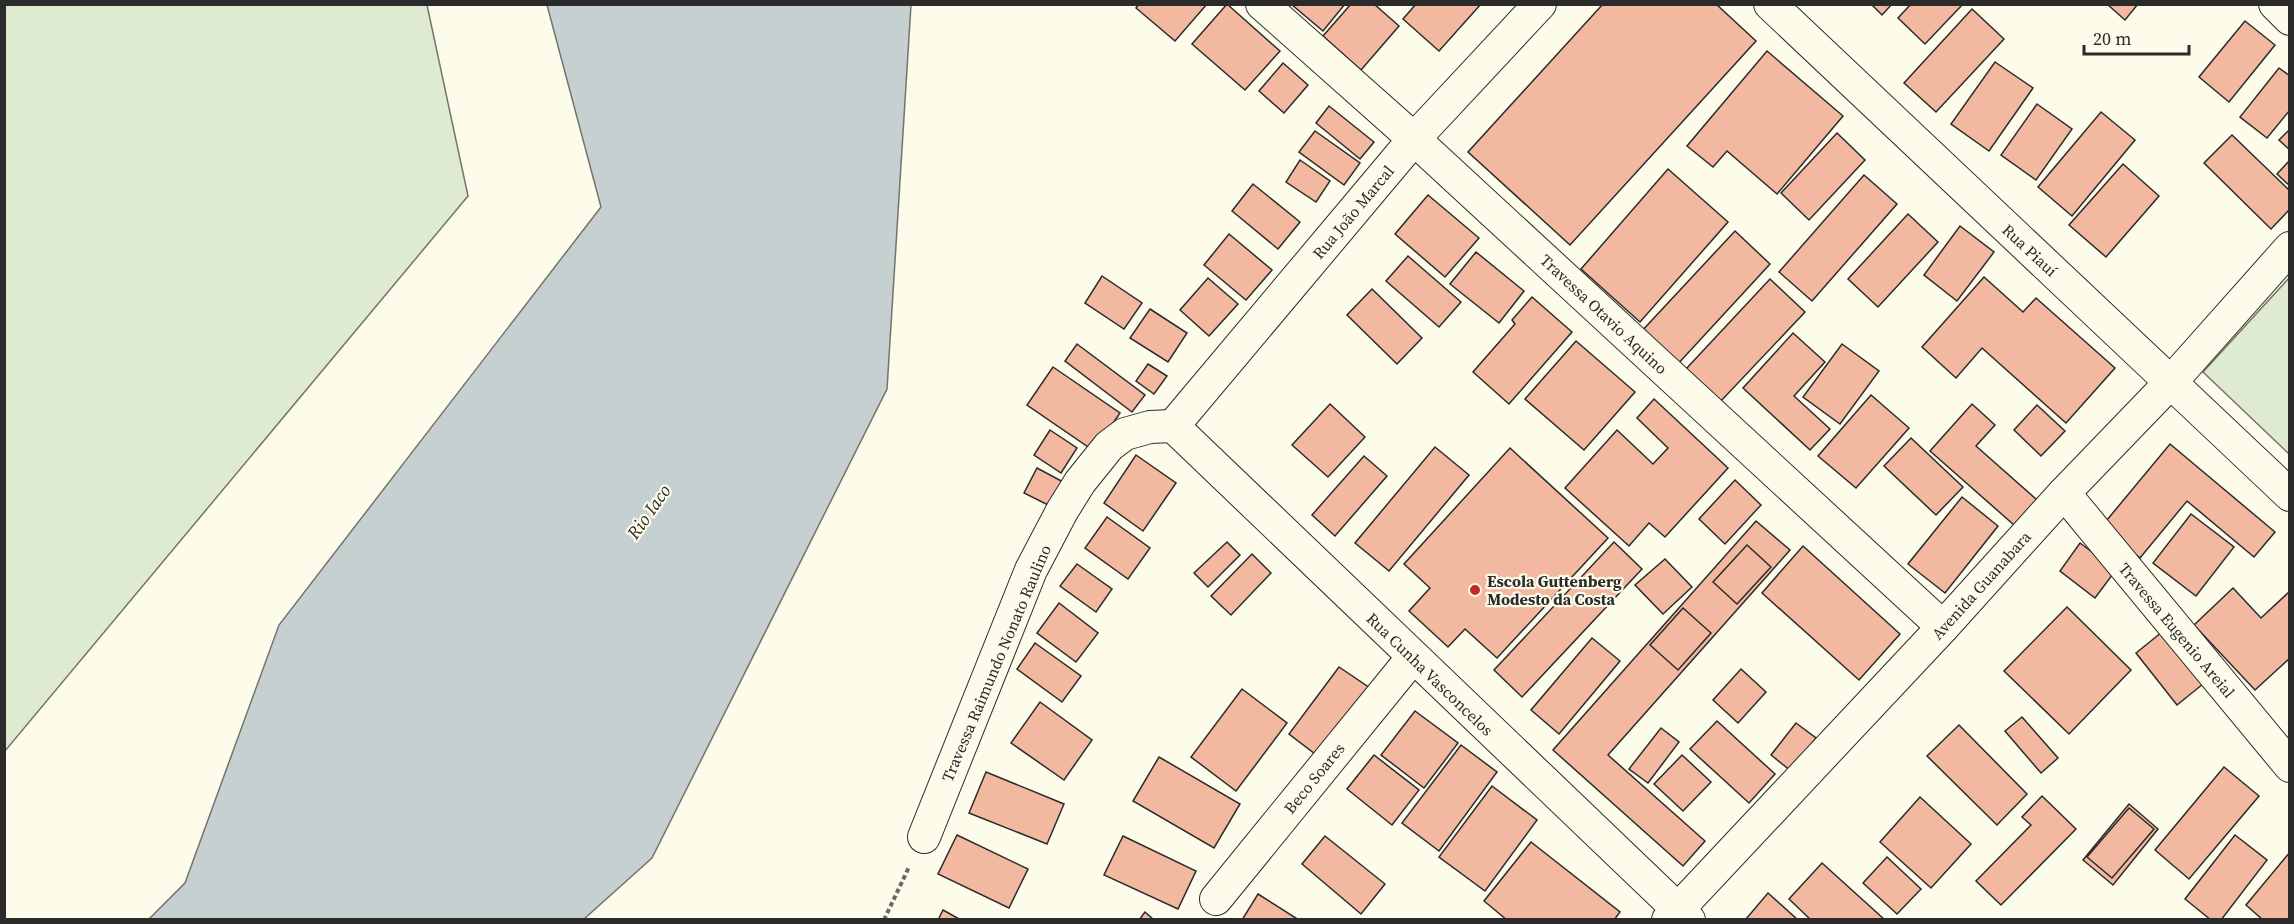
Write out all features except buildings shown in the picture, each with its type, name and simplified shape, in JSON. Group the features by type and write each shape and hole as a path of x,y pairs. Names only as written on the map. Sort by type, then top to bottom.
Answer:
{"street":[{"name":"Travessa Otavio Aquino","path":"1263,4 1943,627"},
{"name":"Rua João Marcal","path":"1173,426 1414,140 1540,4"},
{"name":"Rua Piauí","path":"1770,4 2289,495"},
{"path":"2274,4 2289,19"},
{"name":"Avenida Guanabara","path":"1678,916 2064,493 2170,383 2289,248"},
{"name":"Rua Cunha Vasconcelos","path":"1173,426 1678,916"},
{"name":"Travessa Raimundo Nonato Raulino","path":"924,837 1031,570 1062,511 1080,482 1109,446 1125,434 1150,427 1173,426"},
{"name":"Travessa Eugenio Areial","path":"2064,493 2289,766"},
{"name":"Beco Soares","path":"1216,899 1413,657"}],"path":[{"path":"884,920 924,837"}],"green space":[{"path":"5,4 427,5 468,196 5,751"},
{"path":"2289,278 2289,454 2203,372"}],"water":[{"name":"Rio Iaco","path":"547,5 911,5 887,389 652,858 584,919 149,919 185,883 279,625 601,207"}],"place":[{"name":"Escola Guttenberg Modesto da Costa","path":"1475,590"}]}
